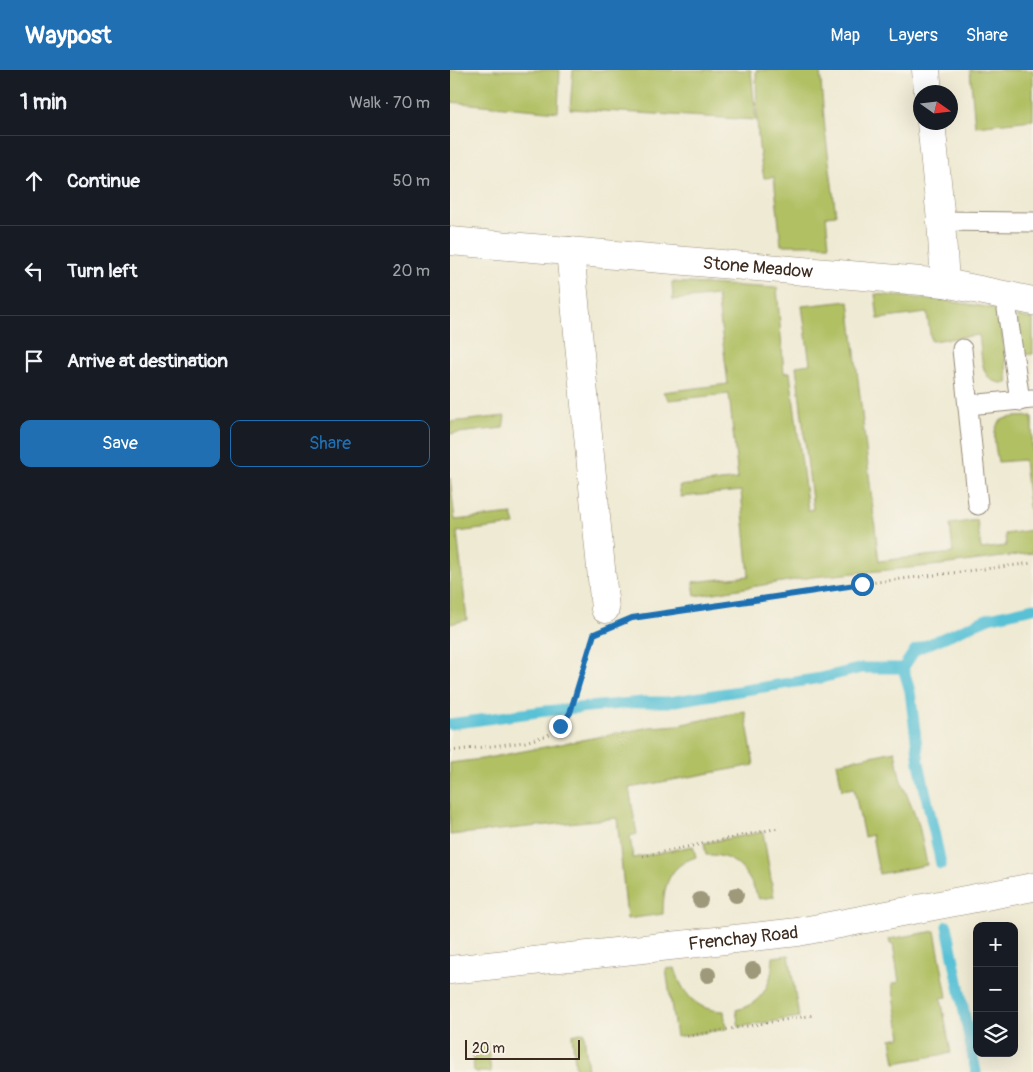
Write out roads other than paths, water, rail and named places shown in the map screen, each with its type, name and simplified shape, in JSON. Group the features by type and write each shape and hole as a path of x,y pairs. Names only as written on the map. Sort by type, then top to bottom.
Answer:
{"street":[{"path":"926,70 927,85"},
{"path":"932,130 945,283"},
{"name":"Stone Meadow","path":"450,240 945,283 1033,302"},
{"path":"570,251 605,609"},
{"name":"Frenchay Road","path":"450,970 798,932 1033,887"}],"lane":[{"path":"941,221 1033,222"},
{"path":"968,405 1027,400 1005,295"},
{"path":"962,349 978,505"}],"waterway":[{"path":"903,668 915,650 989,618 1033,608"},
{"path":"450,724 545,711 642,702 669,702 821,678 862,668 903,668 910,691 919,763 941,864"},
{"path":"947,926 976,1072"}]}
